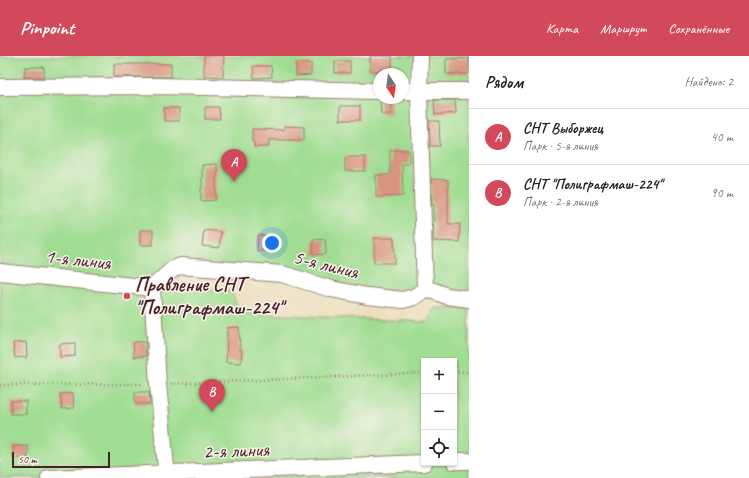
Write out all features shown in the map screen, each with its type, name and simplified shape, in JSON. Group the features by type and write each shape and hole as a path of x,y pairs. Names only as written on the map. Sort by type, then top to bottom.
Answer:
{"street":[{"path":"420,56 425,290 434,291 447,296 469,299"},
{"path":"0,87 158,86 373,91"},
{"path":"409,91 469,91"},
{"name":"5-я линия","path":"152,288 174,269 181,266 282,274 331,289 366,296 403,300 414,298 425,290"},
{"name":"1-я линия","path":"0,272 152,288"},
{"path":"152,288 166,476"},
{"path":"457,461 469,461"},
{"name":"2-я линия","path":"49,478 166,476 421,463"}],"path":[{"path":"457,372 469,372"},
{"path":"0,385 158,384 421,373"}],"green space":[{"path":"0,56 469,56 469,298 447,296 409,299 284,278 181,266 162,288 231,291 240,313 427,322 435,308 469,308 469,478 0,478"}],"building":[{"path":"204,56 224,56 223,77 204,76"},
{"path":"370,56 392,56 392,68 373,68 373,71 370,71"},
{"path":"469,58 469,74 446,74 446,59"},
{"path":"335,61 350,61 350,73 335,73"},
{"path":"296,63 311,63 311,75 296,76"},
{"path":"114,64 171,64 171,77 114,77"},
{"path":"253,66 271,66 272,77 254,78"},
{"path":"25,67 44,67 44,77 24,77"},
{"path":"434,100 455,100 456,113 435,115"},
{"path":"380,104 391,104 391,114 381,114"},
{"path":"340,106 360,106 360,120 340,120"},
{"path":"205,107 219,107 220,119 205,119"},
{"path":"164,108 179,108 179,121 164,121"},
{"path":"429,121 439,121 440,146 430,146"},
{"path":"284,126 304,127 304,140 269,140 269,147 254,147 254,142 252,141 252,129 284,130"},
{"path":"390,150 409,150 409,164 402,164 403,196 376,197 376,175 390,175"},
{"path":"345,157 365,157 365,171 345,171"},
{"path":"217,164 216,200 201,201 202,165"},
{"path":"431,179 448,180 448,224 460,224 459,242 433,241 434,205 432,205"},
{"path":"140,230 153,230 153,245 140,245"},
{"path":"204,230 221,232 219,248 202,246"},
{"path":"258,235 272,236 271,251 257,251"},
{"path":"374,238 394,238 395,263 374,263"},
{"path":"325,239 326,254 313,255 313,240"},
{"path":"239,327 240,350 242,350 241,363 226,362 227,328"},
{"path":"26,342 27,357 15,358 13,343"},
{"path":"133,342 145,342 146,356 134,357"},
{"path":"75,343 75,356 60,357 60,344"},
{"path":"220,389 222,403 209,405 208,390"},
{"path":"135,392 149,392 150,404 135,404"},
{"path":"73,393 74,408 62,409 60,394"},
{"path":"11,401 26,401 26,414 11,414"},
{"path":"13,446 28,446 28,458 13,458"}],"place":[{"name":"СНТ Выборжец","path":"234,182"},
{"name":"Правление СНТ \"Полиграфмаш-224\"","path":"127,296"},
{"name":"СНТ \"Полиграфмаш-224\"","path":"212,412"}]}
